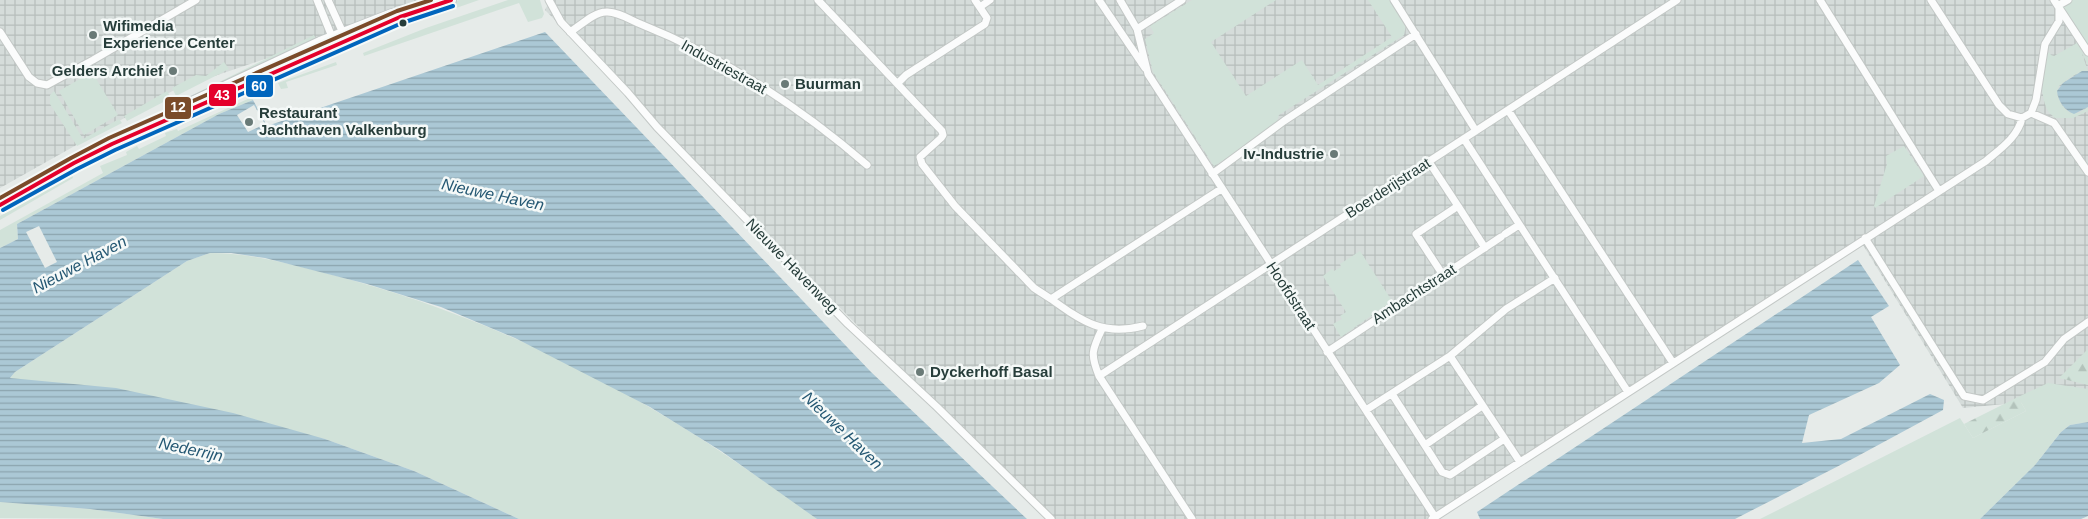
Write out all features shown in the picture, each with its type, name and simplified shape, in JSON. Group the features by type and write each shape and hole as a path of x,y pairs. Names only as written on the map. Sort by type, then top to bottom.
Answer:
{"main road":[{"path":"0,205 112,144 339,38 431,0"},
{"path":"339,38 451,0"}],"street":[{"path":"0,32 29,76 37,83 47,85 196,0"},
{"path":"317,0 339,38"},
{"path":"328,0 339,38"},
{"name":"Nieuwe Havenweg","path":"549,0 557,16 570,32 628,93 657,127 848,324 937,407 1050,519"},
{"path":"818,0 939,128 943,135 920,156 922,164 955,206 1034,288 1080,320 1102,329 1129,330 1143,326"},
{"path":"898,83 906,75 985,24 987,18 978,3 990,0"},
{"name":"Hoofdstraat","path":"1099,0 1366,410 1434,518"},
{"name":"Hoofdstraat","path":"1120,0 1137,29 1148,74"},
{"path":"1137,29 1182,0"},
{"path":"1394,0 1476,131"},
{"name":"Boerderijstraat","path":"1099,376 1677,0"},
{"path":"1820,0 1939,191"},
{"path":"1931,0 1999,104 2008,114 2022,118"},
{"path":"2057,3 2068,0"},
{"path":"2057,3 2088,52"},
{"path":"1434,518 1939,191 2005,145 2018,131 2022,118 2031,113 2036,100 2045,44 2059,21 2057,3"},
{"name":"Industriestraat","path":"570,32 598,13 608,11 649,27 714,60 777,97 867,164"},
{"path":"1212,174 1284,121 1416,34"},
{"path":"1508,110 1673,363"},
{"path":"2031,113 2054,123 2088,172"},
{"path":"1464,139 1628,392"},
{"path":"1429,162 1485,248"},
{"path":"1051,298 1221,189"},
{"path":"1443,275 1416,234 1458,206"},
{"name":"Ambachtstraat","path":"1327,352 1519,225"},
{"path":"1865,238 1964,396 1983,400 2045,362 2064,339 2088,322"},
{"path":"1366,410 1450,356 1506,309 1555,278"},
{"path":"1102,329 1092,350 1092,359 1099,376 1192,519"},
{"path":"1450,356 1520,462"},
{"path":"1392,394 1442,472 1450,475 1504,439"},
{"path":"1424,445 1482,406"}],"shaded area":[{"path":"0,0 440,0 176,89 0,188"},
{"path":"550,0 2088,0 2088,396 1963,408 1863,245 1439,519 1049,519 545,10"}],"green space":[{"path":"459,0 479,0 419,21 417,18 431,9"},
{"path":"508,0 540,0 544,14 542,18 528,22 519,3 364,56 363,53 426,28"},
{"path":"1192,0 1276,0 1211,42 1246,96 1302,60 1318,85 1392,37 1368,0 1389,0 1406,25 1404,35 1279,115 1276,123 1252,142 1214,166 1153,72 1145,39 1154,33 1150,26"},
{"path":"2072,0 2088,0 2088,66 2081,51 2088,71 2076,74 2065,81 2059,86 2057,94 2064,108 2070,113 2079,113 2088,107 2088,111 2073,118 2055,118 2048,111 2043,96 2044,64 2049,52 2054,56 2077,43 2062,6"},
{"path":"314,35 317,41 174,107 81,154 80,151"},
{"path":"224,62 229,69 176,96 172,88 196,75 206,76"},
{"path":"336,62 337,65 286,82 288,88 281,89 278,83"},
{"path":"92,72 118,115 84,135 59,91"},
{"path":"264,86 264,88 182,125 180,122"},
{"path":"54,91 83,139 119,119 122,123 77,146 50,104 50,95"},
{"path":"167,91 171,98 127,121 124,116"},
{"path":"252,97 253,100 219,114 17,224 18,239 0,248 0,230 103,173 100,166 127,155 126,152 137,146 139,149 166,136 165,133 177,129 178,131"},
{"path":"1904,146 1924,176 1875,208 1887,164 1886,156"},
{"path":"62,161 63,164 0,199 0,196"},
{"path":"72,175 73,178 0,220 0,216"},
{"path":"1360,251 1392,301 1341,337 1333,324 1342,319 1340,316 1346,312 1323,276 1332,269 1334,271 1341,267 1340,264"},
{"path":"210,253 255,257 329,274 386,290 496,330 550,354 653,409 785,495 817,519 519,519 414,471 325,439 10,378 15,372 187,261"},
{"path":"2088,349 2088,385 2059,378"},
{"path":"2048,383 2088,389 2088,422 2070,425 2061,432 2035,465 1980,519 1760,519 1960,418 1973,438 2026,411 2018,397"},
{"path":"2018,397 2026,411 1973,438 1964,424"},
{"path":"0,502 90,509 163,519 0,518"}],"water":[{"path":"545,32 871,372 1027,519 817,519 721,451 650,407 515,338 441,307 367,284 265,258 231,253 210,253 187,261 15,372 10,378 116,388 233,413 325,439 414,471 519,519 163,519 90,509 0,502 0,248 18,239 17,224 219,114 253,100 267,126"},
{"path":"2082,71 2088,71 2088,107 2074,114 2063,105 2057,91 2063,83"},
{"path":"1858,260 1889,306 1871,317 1900,365 1879,383 1809,415 1802,443 1841,439 1930,394 1944,400 1943,410 1735,519 1480,519 1477,512"},
{"path":"2088,422 2088,516 2081,519 1980,519 2035,465 2061,432 2070,425"}],"pier":[{"path":"254,105 265,124 248,132 237,115"},
{"path":"39,226 57,262 45,268 26,232"}],"transit line":[{"name":"12","path":"0,198 109,138 397,11 431,0"},
{"name":"43","path":"0,205 112,144 400,17 451,0"},
{"name":"60","path":"3,210 115,150 402,23 453,6"}],"place":[{"name":"Wifimedia Experience Center","path":"93,35"},
{"name":"Gelders Archief","path":"173,71"},
{"name":"Buurman","path":"785,84"},
{"name":"Restaurant Jachthaven Valkenburg","path":"249,122"},
{"name":"Iv-Industrie","path":"1334,154"},
{"name":"Dyckerhoff Basal","path":"920,372"}],"water label":[{"name":"Nieuwe Haven","path":"493,194"},
{"name":"Nieuwe Haven","path":"79,264"},
{"name":"Nieuwe Haven","path":"843,430"},
{"name":"Nederrijn","path":"191,449"}]}
